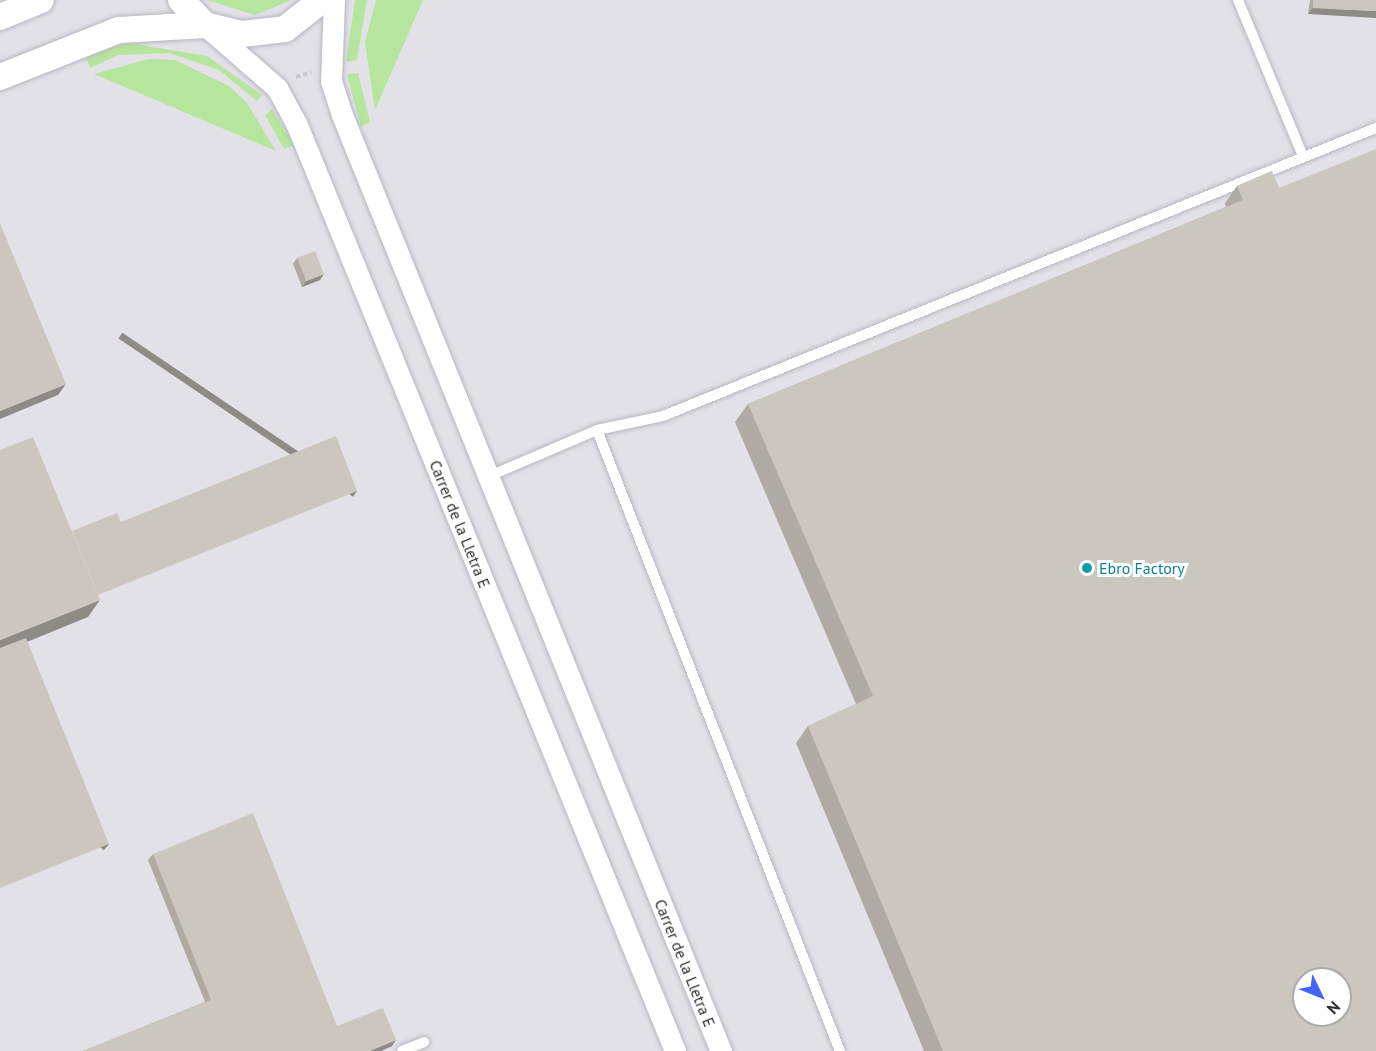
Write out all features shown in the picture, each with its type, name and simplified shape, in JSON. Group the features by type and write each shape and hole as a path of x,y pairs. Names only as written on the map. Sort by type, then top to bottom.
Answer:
{"street":[{"path":"0,17 41,0"},
{"path":"181,0 205,26"},
{"path":"0,77 119,30 205,26 265,34 309,16 322,0"},
{"name":"Carrer de la Lletra E","path":"334,0 331,81 342,115 486,477 721,1051"},
{"name":"Carrer de la Lletra E","path":"205,26 276,88 297,125 675,1051"}],"lane":[{"path":"1238,0 1303,156"},
{"path":"486,477 597,430 663,416 1376,128"},
{"path":"597,430 840,1051"},
{"path":"402,1051 424,1042"}],"path":[{"path":"291,79 315,70"}],"shaded area":[{"path":"0,0 1376,0 1376,1051 0,1051"}],"green space":[{"path":"207,0 292,0 255,15"},
{"path":"355,0 367,0 357,60 346,62"},
{"path":"376,0 423,0 375,110 365,42"},
{"path":"129,43 207,56 262,95 257,101 219,70 169,53 118,55 90,68 84,51"},
{"path":"149,59 175,60 229,86 247,103 276,151 94,74"},
{"path":"358,73 370,122 361,127 347,74"},
{"path":"272,109 294,145 284,149 265,115"}],"building":[{"path":"1313,0 1376,0 1376,11 1313,8"},
{"name":"Ebro Factory","path":"1376,149 1376,1051 943,1051 808,726 873,696 748,404 1243,200 1237,186 1272,171 1279,188"},
{"path":"0,223 66,384 0,411"},
{"path":"315,251 324,274 306,281 297,258"},
{"path":"336,436 357,491 98,595 72,531 117,513 121,522"},
{"path":"33,437 100,600 0,640 0,450"},
{"path":"26,638 109,844 0,888 0,648"},
{"path":"253,813 337,1026 383,1008 396,1040 370,1051 83,1051 211,1000 153,854"}],"place":[{"name":"Ebro Factory","path":"1087,568"}]}
